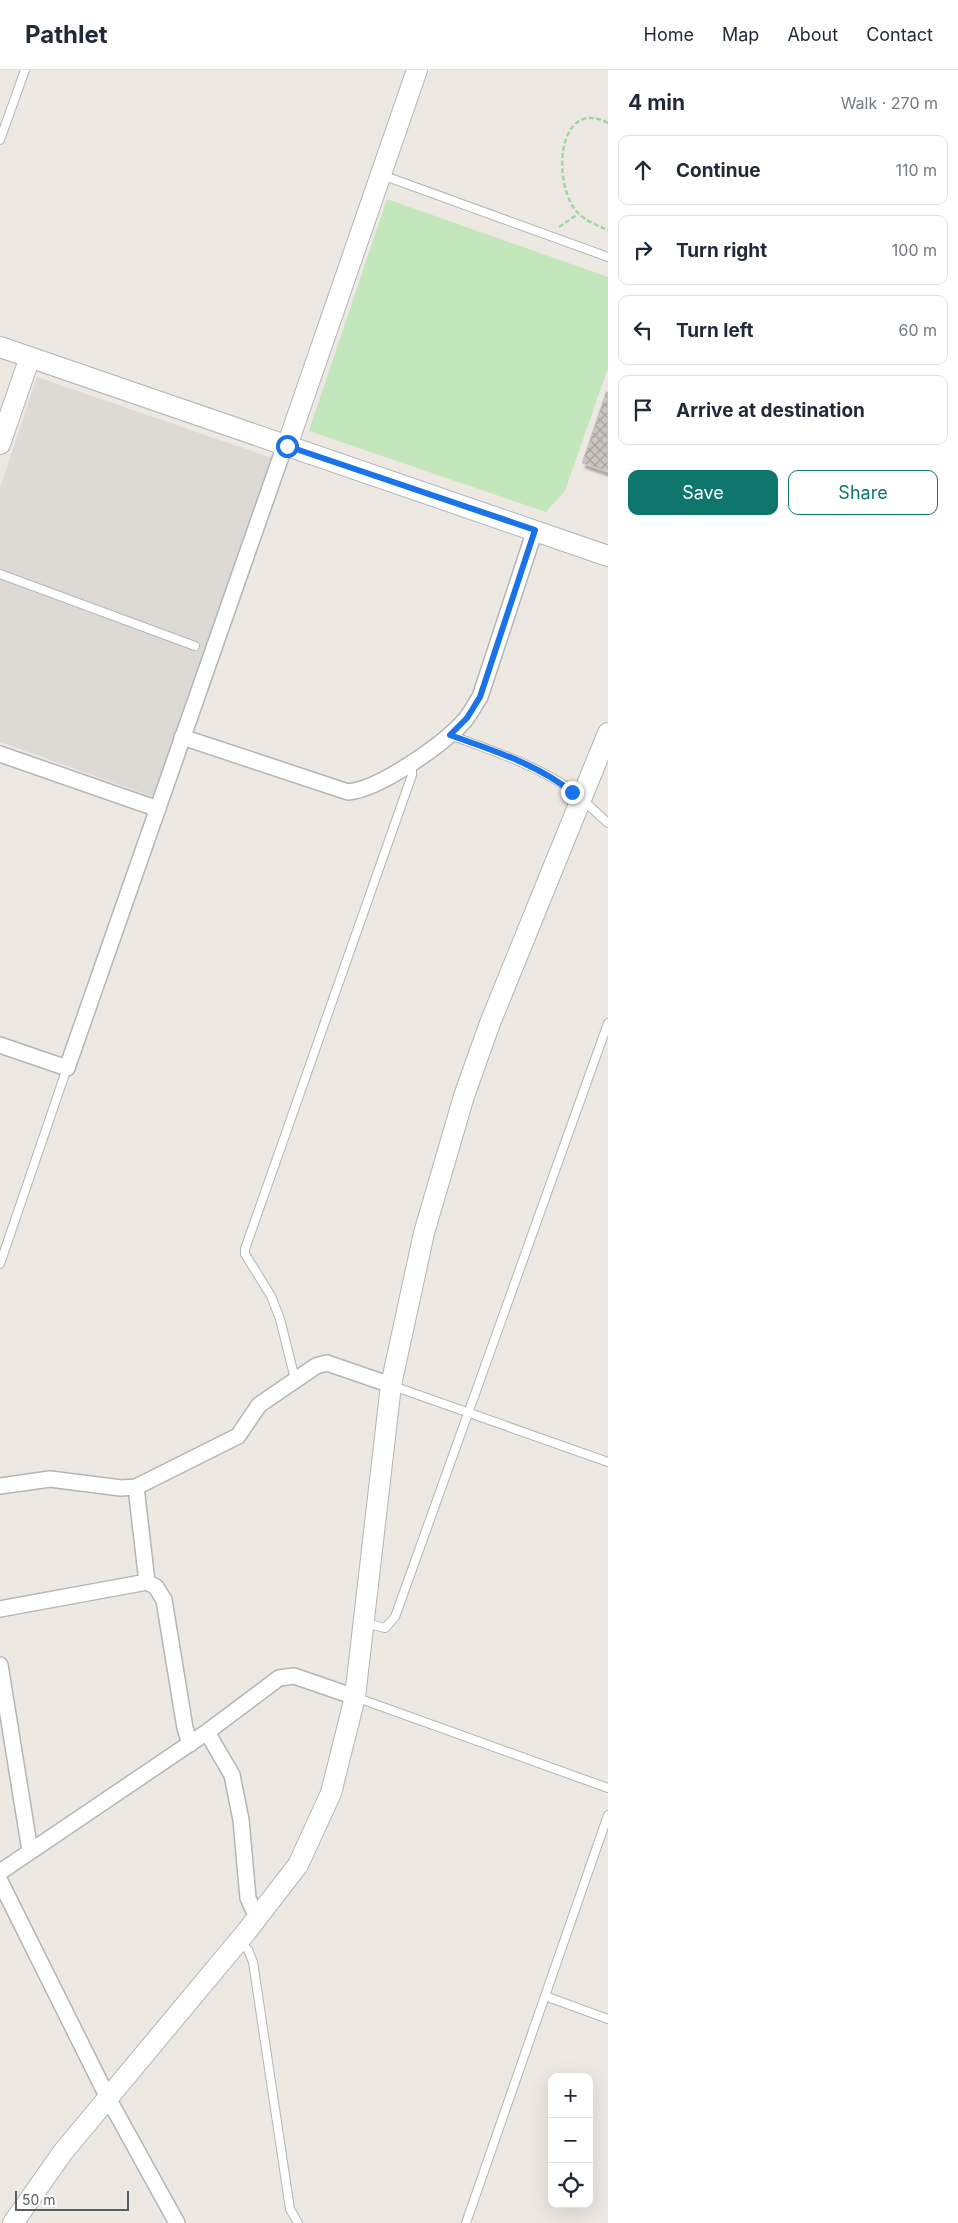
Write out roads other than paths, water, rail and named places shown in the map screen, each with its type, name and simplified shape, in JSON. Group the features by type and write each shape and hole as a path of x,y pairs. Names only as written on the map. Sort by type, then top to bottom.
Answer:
{"street":[{"path":"0,1045 67,1068 182,737 382,175 417,70"},
{"path":"0,347 608,556"},
{"path":"0,444 30,357"},
{"path":"182,737 348,792 360,791 412,763 450,735 467,718 480,697 535,530"},
{"path":"13,2223 63,2152 239,1941 298,1865 332,1794 356,1698 391,1385 424,1233 464,1096 490,1023 608,733"},
{"path":"0,754 158,809"},
{"path":"0,1486 50,1479 121,1488 136,1487 238,1436 259,1405 316,1366 327,1363 391,1385"},
{"path":"136,1487 147,1582"},
{"path":"0,1610 147,1582 156,1587 164,1600 185,1728 190,1744"},
{"path":"0,1665 30,1851"},
{"path":"0,1872 190,1744 279,1678 289,1675 356,1698"},
{"path":"207,1732 232,1775 241,1820 248,1898 252,1909 259,1915"},
{"path":"0,1882 108,2098 177,2223"}],"lane":[{"path":"0,140 25,70"},
{"path":"382,175 608,257"},
{"path":"0,574 195,646"},
{"path":"450,735 509,756 535,768 582,799 608,823"},
{"path":"295,1379 280,1319 271,1296 245,1254 244,1249 412,775 412,763"},
{"path":"365,1623 385,1628 395,1617 608,1024"},
{"path":"0,1264 67,1068"},
{"path":"391,1385 468,1414 608,1462"},
{"path":"356,1698 608,1788"},
{"path":"466,2223 608,1815"},
{"path":"239,1941 248,1950 253,1962 290,2209 298,2223"},
{"path":"545,1996 608,2019"}]}
